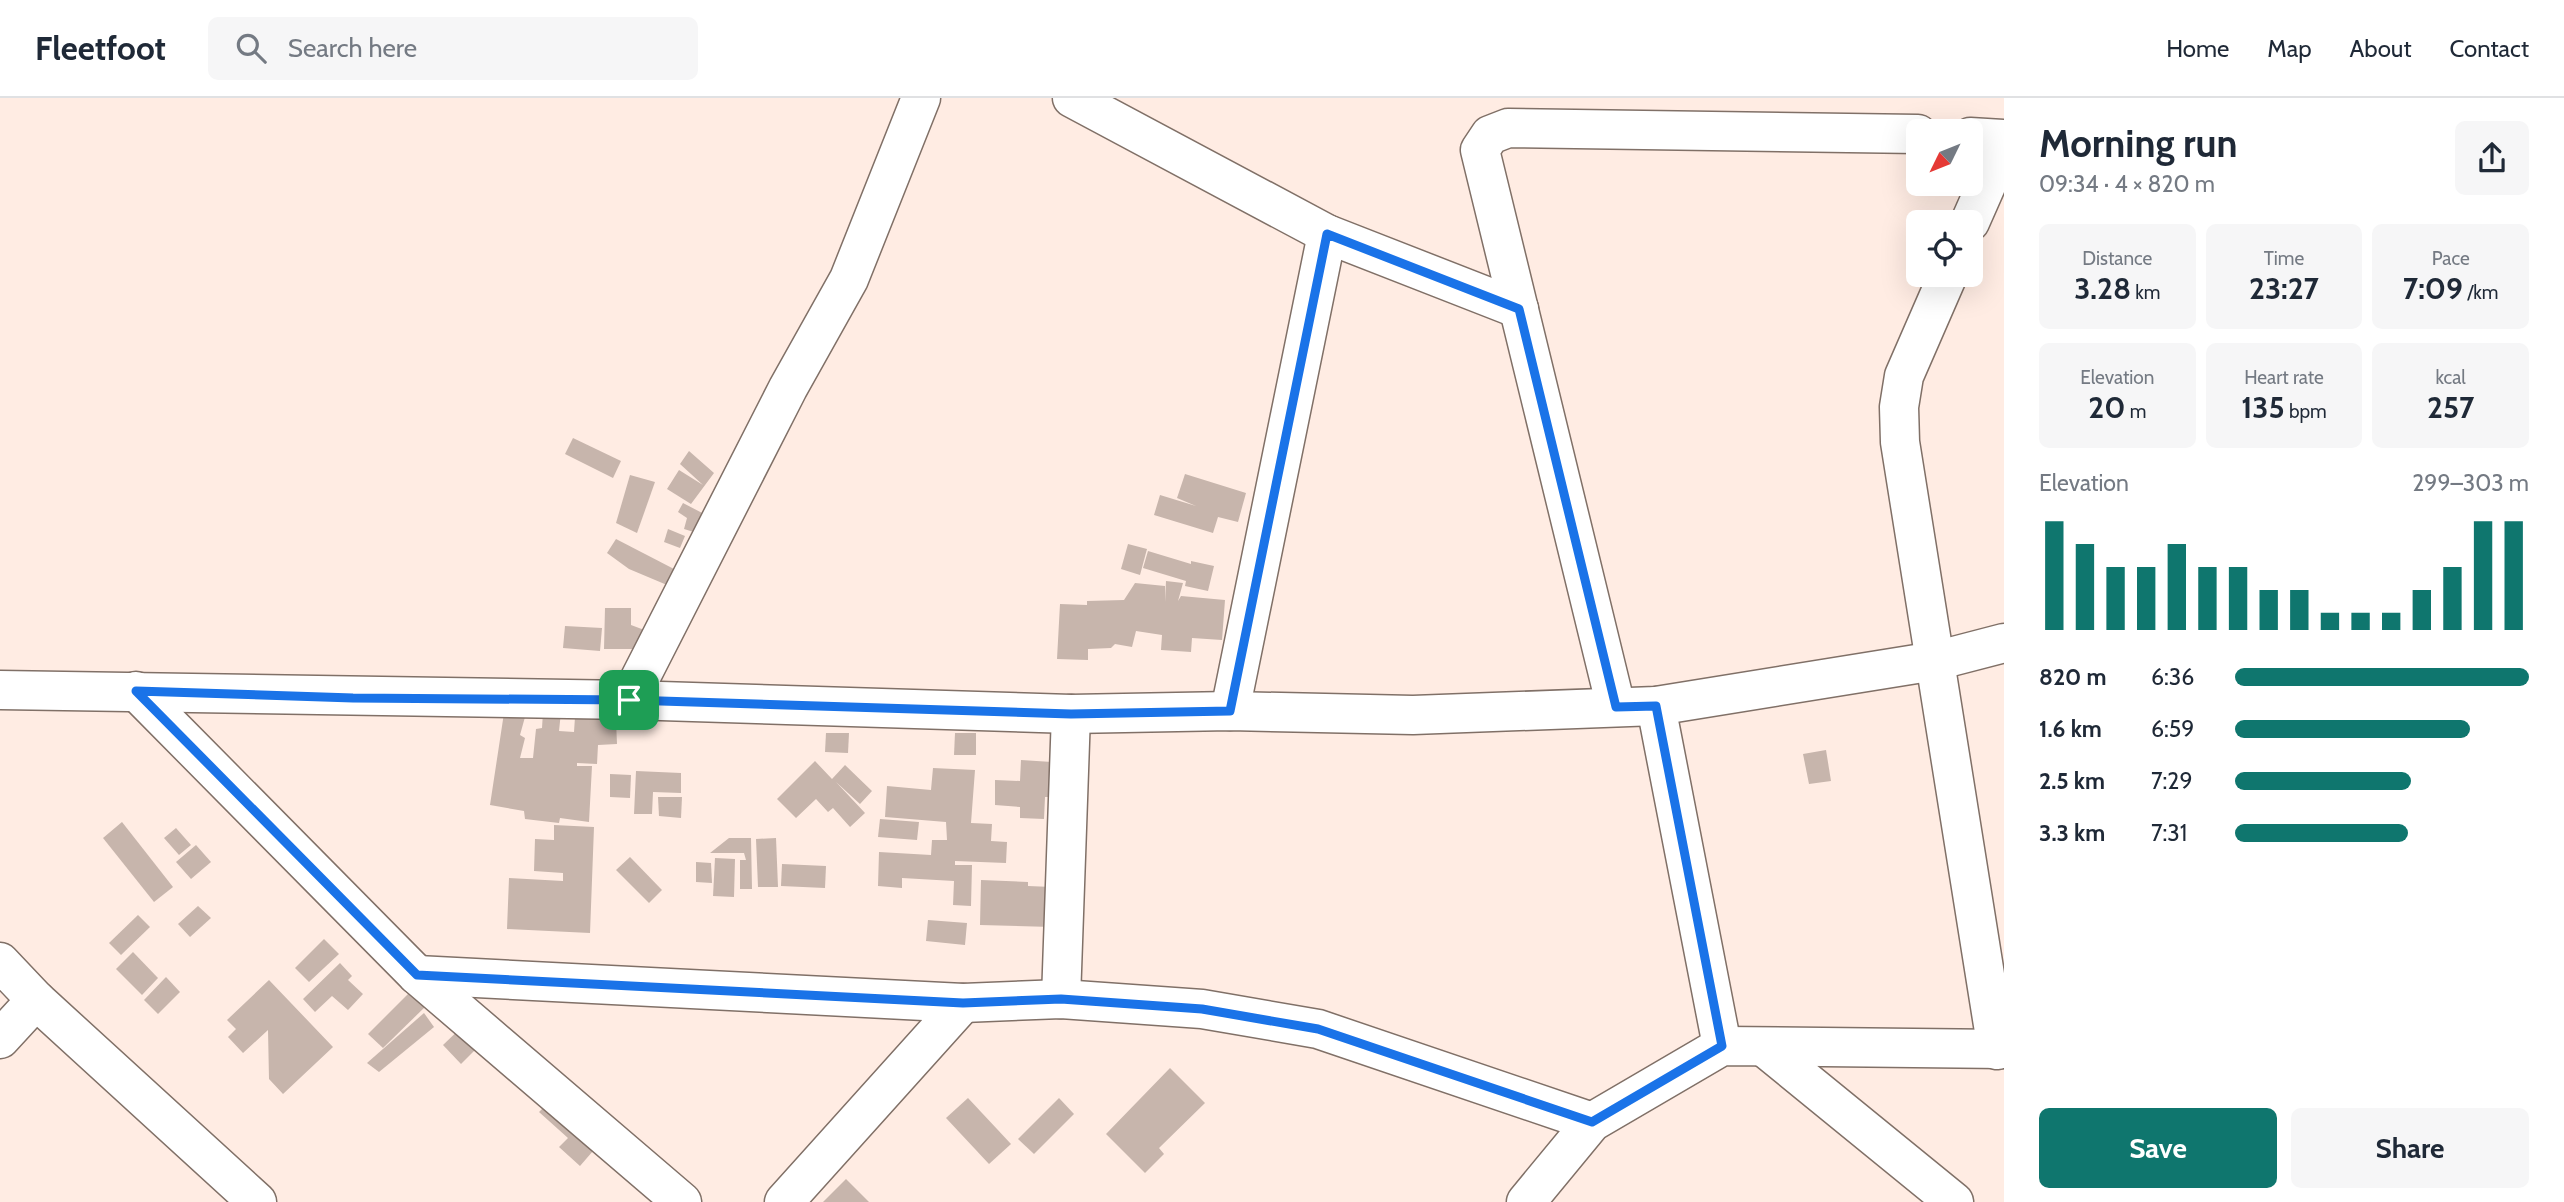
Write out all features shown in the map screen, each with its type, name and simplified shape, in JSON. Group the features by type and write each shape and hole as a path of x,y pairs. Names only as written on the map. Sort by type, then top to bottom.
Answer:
{"street":[{"path":"629,700 788,388 849,279 921,98"},
{"path":"1072,98 1327,234 1519,309"},
{"path":"1616,707 1480,150 1490,135 1508,128 1906,134"},
{"path":"1983,138 2004,139"},
{"path":"1975,210 2004,145"},
{"path":"1230,711 1327,234"},
{"path":"1526,1202 1592,1122 1722,1046 2000,1050 1900,442 1899,407 1904,376 1943,287"},
{"path":"0,690 353,698 629,700 1071,714 1230,711 1413,715 1656,706 1935,661 2004,643"},
{"path":"136,691 417,975 682,1202"},
{"path":"1656,706 1722,1046"},
{"path":"1061,999 1071,714"},
{"path":"0,962 36,1000 257,1202"},
{"path":"417,975 963,1003 1061,999 1202,1009 1318,1029 1592,1122"},
{"path":"0,1039 36,1000"},
{"path":"784,1202 963,1003"},
{"path":"1764,1046 1954,1202"}],"building":[{"path":"573,438 621,461 613,478 565,454"},
{"path":"689,451 714,473 691,504 667,489 679,470 703,485 680,464"},
{"path":"1185,474 1246,493 1238,522 1218,517 1213,533 1154,515 1160,495 1196,506 1177,498"},
{"path":"630,475 655,482 637,533 616,523"},
{"path":"683,503 708,516 697,533 684,529 687,518 678,512"},
{"path":"668,529 685,536 680,548 664,542"},
{"path":"616,539 674,569 667,585 629,569 607,553"},
{"path":"1128,544 1147,549 1140,575 1121,569"},
{"path":"1148,551 1191,564 1191,561 1214,566 1208,591 1185,586 1186,581 1143,568"},
{"path":"1166,581 1183,583 1178,601 1181,596 1225,600 1222,640 1192,638 1191,652 1161,650 1162,635 1136,631 1132,647 1115,644 1111,648 1088,649 1088,660 1057,659 1060,604 1087,605 1087,601 1124,600 1135,583 1165,586 1165,602"},
{"path":"605,608 631,608 631,625 647,631 647,649 604,649"},
{"path":"565,626 602,628 600,651 563,648"},
{"path":"543,712 561,712 559,731 574,732 575,717 616,720 617,744 598,745 597,764 577,763 577,766 592,766 589,822 560,818 559,823 525,819 524,811 490,805 504,713 525,717 520,735 525,738 520,758 533,758 536,729 542,728"},
{"path":"826,733 849,733 848,753 825,752"},
{"path":"955,733 976,733 976,755 954,755"},
{"path":"1826,750 1831,781 1809,784 1803,754"},
{"path":"1021,760 1052,762 1050,797 1045,797 1044,819 1020,818 1020,807 995,805 995,780 1020,781"},
{"path":"815,761 832,779 845,765 872,791 860,804 836,782 865,813 850,827 833,808 828,812 816,799 796,818 777,799"},
{"path":"933,768 975,770 971,823 992,824 991,841 1007,842 1006,863 955,861 955,865 972,865 971,906 953,905 954,881 902,878 902,888 878,886 879,852 931,855 932,840 947,840 946,822 885,817 887,786 931,790"},
{"path":"636,771 681,773 681,793 653,792 652,814 634,814"},
{"path":"610,774 631,775 630,798 610,797"},
{"path":"658,797 682,797 681,818 659,816"},
{"path":"880,819 919,822 917,840 878,837"},
{"path":"122,822 173,887 154,902 103,838"},
{"path":"554,825 594,827 590,933 507,929 509,878 563,881 563,873 534,871 535,839 554,840"},
{"path":"176,828 191,845 179,855 164,838"},
{"path":"729,838 751,838 752,889 740,889 740,860 746,860 744,853 710,853"},
{"path":"776,838 778,887 758,887 756,839"},
{"path":"196,845 211,862 191,879 176,862"},
{"path":"630,857 662,890 649,903 616,870"},
{"path":"715,858 735,859 734,897 713,896"},
{"path":"696,862 711,863 712,883 696,882"},
{"path":"782,864 826,866 825,888 781,886"},
{"path":"981,880 1028,882 1028,886 1052,887 1052,927 980,925"},
{"path":"198,906 211,918 190,937 178,924"},
{"path":"138,915 150,927 121,955 109,943"},
{"path":"928,920 967,923 965,945 926,941"},
{"path":"324,939 339,954 309,982 295,968"},
{"path":"133,952 158,978 142,995 116,969"},
{"path":"340,963 352,976 348,980 363,994 348,1010 332,996 315,1012 303,999"},
{"path":"166,977 180,992 158,1014 144,1000"},
{"path":"269,980 333,1047 283,1094 269,1079 268,1030 243,1053 228,1037 236,1029 227,1020"},
{"path":"417,985 428,1004 383,1048 368,1034"},
{"path":"424,1013 434,1027 379,1072 367,1063"},
{"path":"465,1024 483,1042 461,1064 443,1045"},
{"path":"1170,1068 1205,1103 1159,1148 1164,1154 1145,1173 1106,1134"},
{"path":"968,1098 1011,1144 989,1164 946,1118"},
{"path":"1059,1098 1074,1114 1034,1154 1018,1139"},
{"path":"551,1100 599,1144 580,1166 559,1147 568,1138 539,1112"},
{"path":"846,1179 869,1202 823,1202"}],"route":[{"path":"1327,234 1519,309 1616,707 1656,706 1722,1046 1592,1122 1318,1029 1202,1009 1061,999 963,1003 417,975 136,691 353,698 629,700 1071,714 1230,711 1327,234"}]}
